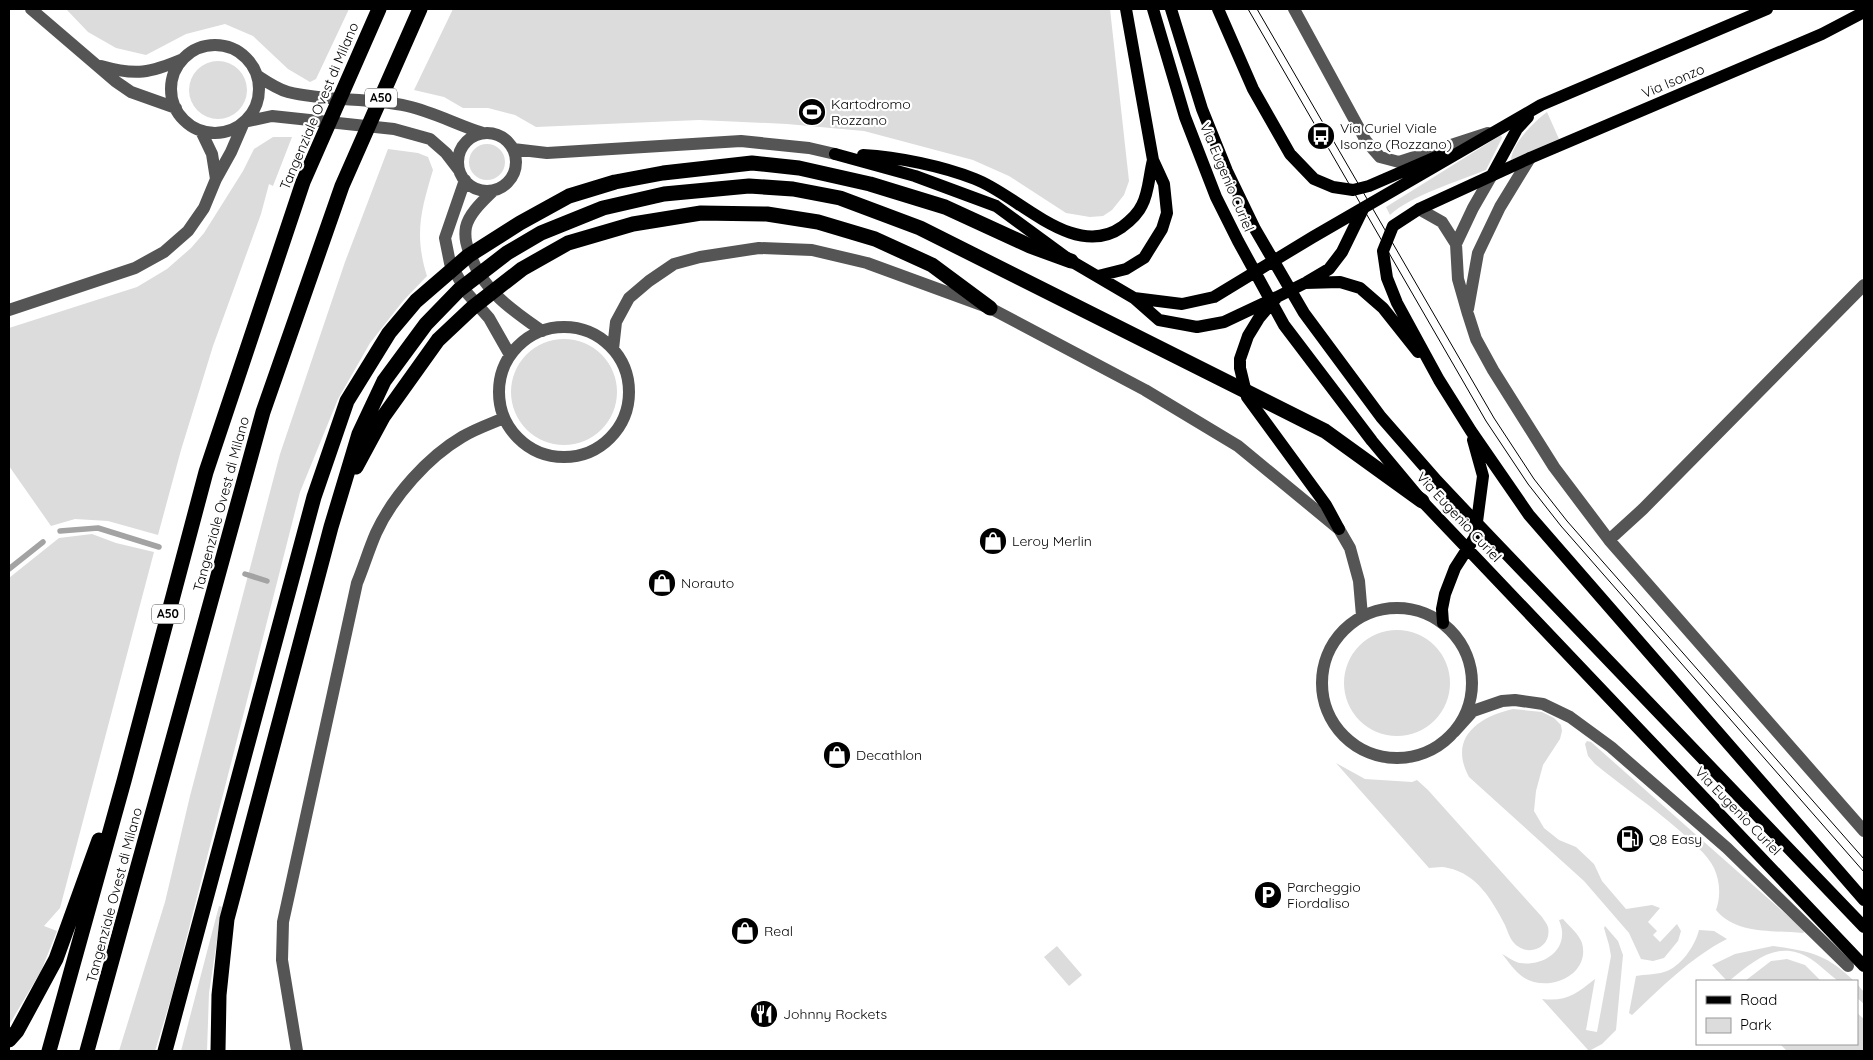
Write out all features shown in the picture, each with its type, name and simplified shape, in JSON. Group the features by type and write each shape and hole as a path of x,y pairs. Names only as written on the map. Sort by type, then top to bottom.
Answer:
{"highway":[{"name":"Tangenziale Ovest di Milano","path":"49,1051 124,781 206,472 303,182 378,9"},
{"name":"Tangenziale Ovest di Milano","path":"88,1051 263,412 342,186 420,9"},
{"path":"165,1051 314,496 348,401 389,333 416,301 468,256 568,196 614,182 663,173 752,162 799,168 870,184 946,207 1030,246 1071,261"},
{"path":"218,1051 219,995 227,919 328,536 359,434 384,380 426,324 459,290 507,253 541,233 603,208 664,194 749,186 793,189 840,198 920,228 1325,431 1422,501"},
{"path":"342,495 383,417 438,340 472,308 522,268 568,243 634,224 701,213 767,214 818,222 875,238 932,265 990,308"},
{"path":"9,1040 17,1031 56,959 90,861 124,781"}],"main road":[{"path":"1098,276 1126,269 1144,258 1162,229 1167,213 1164,184 1152,160 1126,9"},
{"name":"Via Eugenio Curiel","path":"1153,9 1185,117 1216,197 1284,325 1372,441 1422,501 1864,966"},
{"name":"Via Eugenio Curiel","path":"1171,9 1202,109 1227,171 1255,229 1304,313 1381,417 1437,481 1864,927"},
{"path":"1218,9 1253,88 1290,154 1314,179 1333,187 1353,190 1369,186 1500,129"},
{"path":"1134,298 1182,304 1214,297 1312,237 1541,105 1767,9"},
{"name":"Via Isonzo","path":"1439,380 1397,303 1387,278 1383,251 1393,226 1419,209 1492,175 1822,34 1864,12"},
{"path":"1492,175 1518,128 1541,105"},
{"path":"835,154 875,156 918,163 974,179 1000,191 1065,232 1083,236 1110,233 1120,228 1136,214 1146,196 1152,160"},
{"path":"835,154 915,176 989,203 1003,210 1071,261 1134,298 1160,320 1197,327 1224,322 1305,284 1329,269 1342,252 1363,208"},
{"path":"1305,284 1340,282 1360,288 1383,308 1439,380 1471,431 1544,535 1864,900"},
{"path":"1276,297 1259,318 1248,336 1240,359 1240,368 1247,397 1326,505 1339,529"},
{"path":"1444,623 1442,609 1445,594 1455,568 1475,537 1483,476 1471,431"}],"street":[{"path":"31,9 115,81 131,92 176,108"},
{"path":"1294,9 1366,141 1380,157 1399,162 1500,129"},
{"path":"96,64 133,73 149,71 164,67 196,49 210,45 226,45 240,52 251,62 258,76 259,92 255,109 244,122 224,132 212,133 201,131 191,126 182,118 172,96 172,82 183,58"},
{"path":"258,76 269,84 288,92 406,105 442,116 462,126 502,137 514,149 516,158 513,175 508,182 494,190 477,208 466,225 466,244 484,284 505,305 542,331"},
{"path":"244,122 272,116 403,131 430,139 477,189 494,190"},
{"path":"9,310 135,268 164,252 188,231 204,208 244,122"},
{"path":"201,131 212,154 216,179"},
{"path":"483,133 474,136 460,150 458,160 462,175 445,238 450,263 467,293 489,318 510,355"},
{"path":"514,149 547,153 741,141 809,148 835,154"},
{"path":"1468,314 1478,253 1500,207 1530,158"},
{"path":"1456,244 1492,175"},
{"path":"1419,209 1442,222 1456,244 1458,279 1476,338 1493,370 1578,501 1609,540 1863,826"},
{"path":"613,349 616,322 630,298 649,281 674,264 700,257 759,248 812,250 867,263 990,308 1145,390 1238,446 1339,529 1350,548 1359,581 1362,616"},
{"path":"1609,540 1650,502 1864,285"},
{"path":"561,327 580,329 598,336 613,349 624,367 629,388 626,409 618,428 603,444 585,454 564,457 546,455 528,447 514,434 504,418 499,397 501,375 510,355 524,340 542,331 561,327"},
{"path":"297,1051 282,960 284,922 357,583 376,532 391,507 415,476 438,453 463,436 504,418"},
{"path":"1454,732 1467,711 1473,688 1470,663 1460,641 1444,623 1425,612 1404,608 1382,609 1362,616 1345,628 1333,645 1324,664 1322,684 1325,704 1333,723 1346,739 1363,751 1383,757 1404,758 1423,754 1440,745 1454,732 1473,711 1515,700 1542,704 1570,717 1611,747 1727,848 1848,966"}],"green space":[{"path":"66,9 349,9 316,79 310,82 288,69 253,36 225,24 186,34 146,55 116,48 88,32"},
{"name":"Kartodromo Rozzano","path":"453,9 1110,9 1129,181 1124,195 1112,210 1103,216 1090,217 1066,213 1009,176 973,160 864,131 787,124 699,120 536,127 515,115 488,108 463,108 444,97 414,90"},
{"path":"218,61 229,63 242,74 247,90 245,101 234,114 218,119 207,117 194,106 189,90 191,79 202,66"},
{"path":"1547,112 1559,139 1511,160 1512,153 1519,140"},
{"path":"1501,135 1502,138 1486,170 1422,195 1390,215 1386,207"},
{"path":"273,137 292,137 273,186 269,184 261,214 213,346 181,450 158,535 108,521 75,519 51,526 9,466 9,328 137,287 167,269 191,248 204,233 243,171 254,149"},
{"path":"487,144 494,145 500,149 504,155 504,169 500,175 494,179 487,180 480,179 474,175 470,169 469,162 470,155 474,149 480,145"},
{"path":"388,149 418,153 428,157 433,170 422,210 420,235 427,276 403,301 370,343 338,399 300,492 172,995 155,1051 119,1051 165,902 190,796 280,454 345,262"},
{"path":"564,339 584,343 602,354 613,372 617,392 613,412 602,430 584,441 564,445 544,441 526,430 515,412 511,392 515,372 526,354 544,343"},
{"path":"92,534 116,543 154,552 60,908 44,926 57,931 41,971 9,1025 9,578 59,538"},
{"path":"1397,630 1417,634 1434,646 1446,663 1450,683 1446,703 1434,720 1417,732 1397,736 1377,732 1360,720 1348,703 1344,683 1348,663 1360,646 1377,634"},
{"path":"1513,709 1542,712 1554,718 1561,725 1560,739 1543,765 1536,791 1534,811 1544,828 1559,840 1576,847 1594,864 1602,881 1626,909 1652,905 1660,908 1648,922 1657,931 1653,935 1660,942 1677,924 1681,931 1678,941 1664,958 1653,961 1641,959 1629,933 1584,881 1469,777 1463,763 1462,751 1464,740 1478,724 1488,718"},
{"path":"1587,741 1591,742 1805,931 1803,933 1756,930 1734,924 1724,918 1716,910 1719,899 1719,883 1714,868 1707,858 1670,822 1595,764 1588,756 1585,744"},
{"path":"1336,763 1365,779 1412,782 1417,780 1542,917 1548,927 1547,939 1544,944 1530,950 1516,945 1495,906 1482,889 1458,871 1441,867 1429,868"},
{"path":"219,906 222,907 209,993 207,1051 181,1051"},
{"path":"1563,919 1576,933 1582,943 1583,954 1580,964 1574,972 1555,982 1544,983 1533,982 1520,975 1502,954 1520,963 1535,962 1549,957 1555,952 1562,939 1559,920"},
{"path":"1605,926 1618,941 1623,955 1616,1030 1602,1044 1589,1051 1542,999 1550,1000 1570,996 1595,979 1586,1030 1597,1032 1611,956"},
{"path":"1699,930 1714,931 1727,939 1689,964 1632,1015 1629,1013 1636,976 1661,973 1676,966 1691,949"},
{"path":"1057,946 1082,975 1069,986 1044,957"},
{"path":"1773,946 1807,952 1826,959 1853,980 1837,980 1811,959 1799,953 1777,951 1757,960 1730,980 1726,980 1712,965 1735,954"},
{"path":"1787,959 1805,965 1820,980 1746,980 1771,961"},
{"path":"1858,985 1864,992 1864,1004 1858,999"},
{"path":"1858,1014 1864,1019 1864,1051 1787,1051 1781,1045 1858,1045"}],"waterway":[{"path":"60,531 98,528 159,547"},
{"path":"9,569 43,542"},
{"path":"245,574 267,581"}],"tram line":[{"path":"1248,9 1486,421 1528,484 1561,526 1864,872"},
{"path":"1257,9 1494,418 1534,479 1567,521 1864,859"}],"place":[{"name":"Kartodromo Rozzano","path":"812,112"},
{"name":"Via Curiel Viale Isonzo (Rozzano)","path":"1321,136"},
{"name":"Leroy Merlin","path":"993,541"},
{"name":"Norauto","path":"662,583"},
{"name":"Decathlon","path":"837,755"},
{"name":"Q8 Easy","path":"1630,839"},
{"name":"Parcheggio Fiordaliso","path":"1268,895"},
{"name":"Real","path":"745,931"},
{"name":"Johnny Rockets","path":"764,1014"}]}
